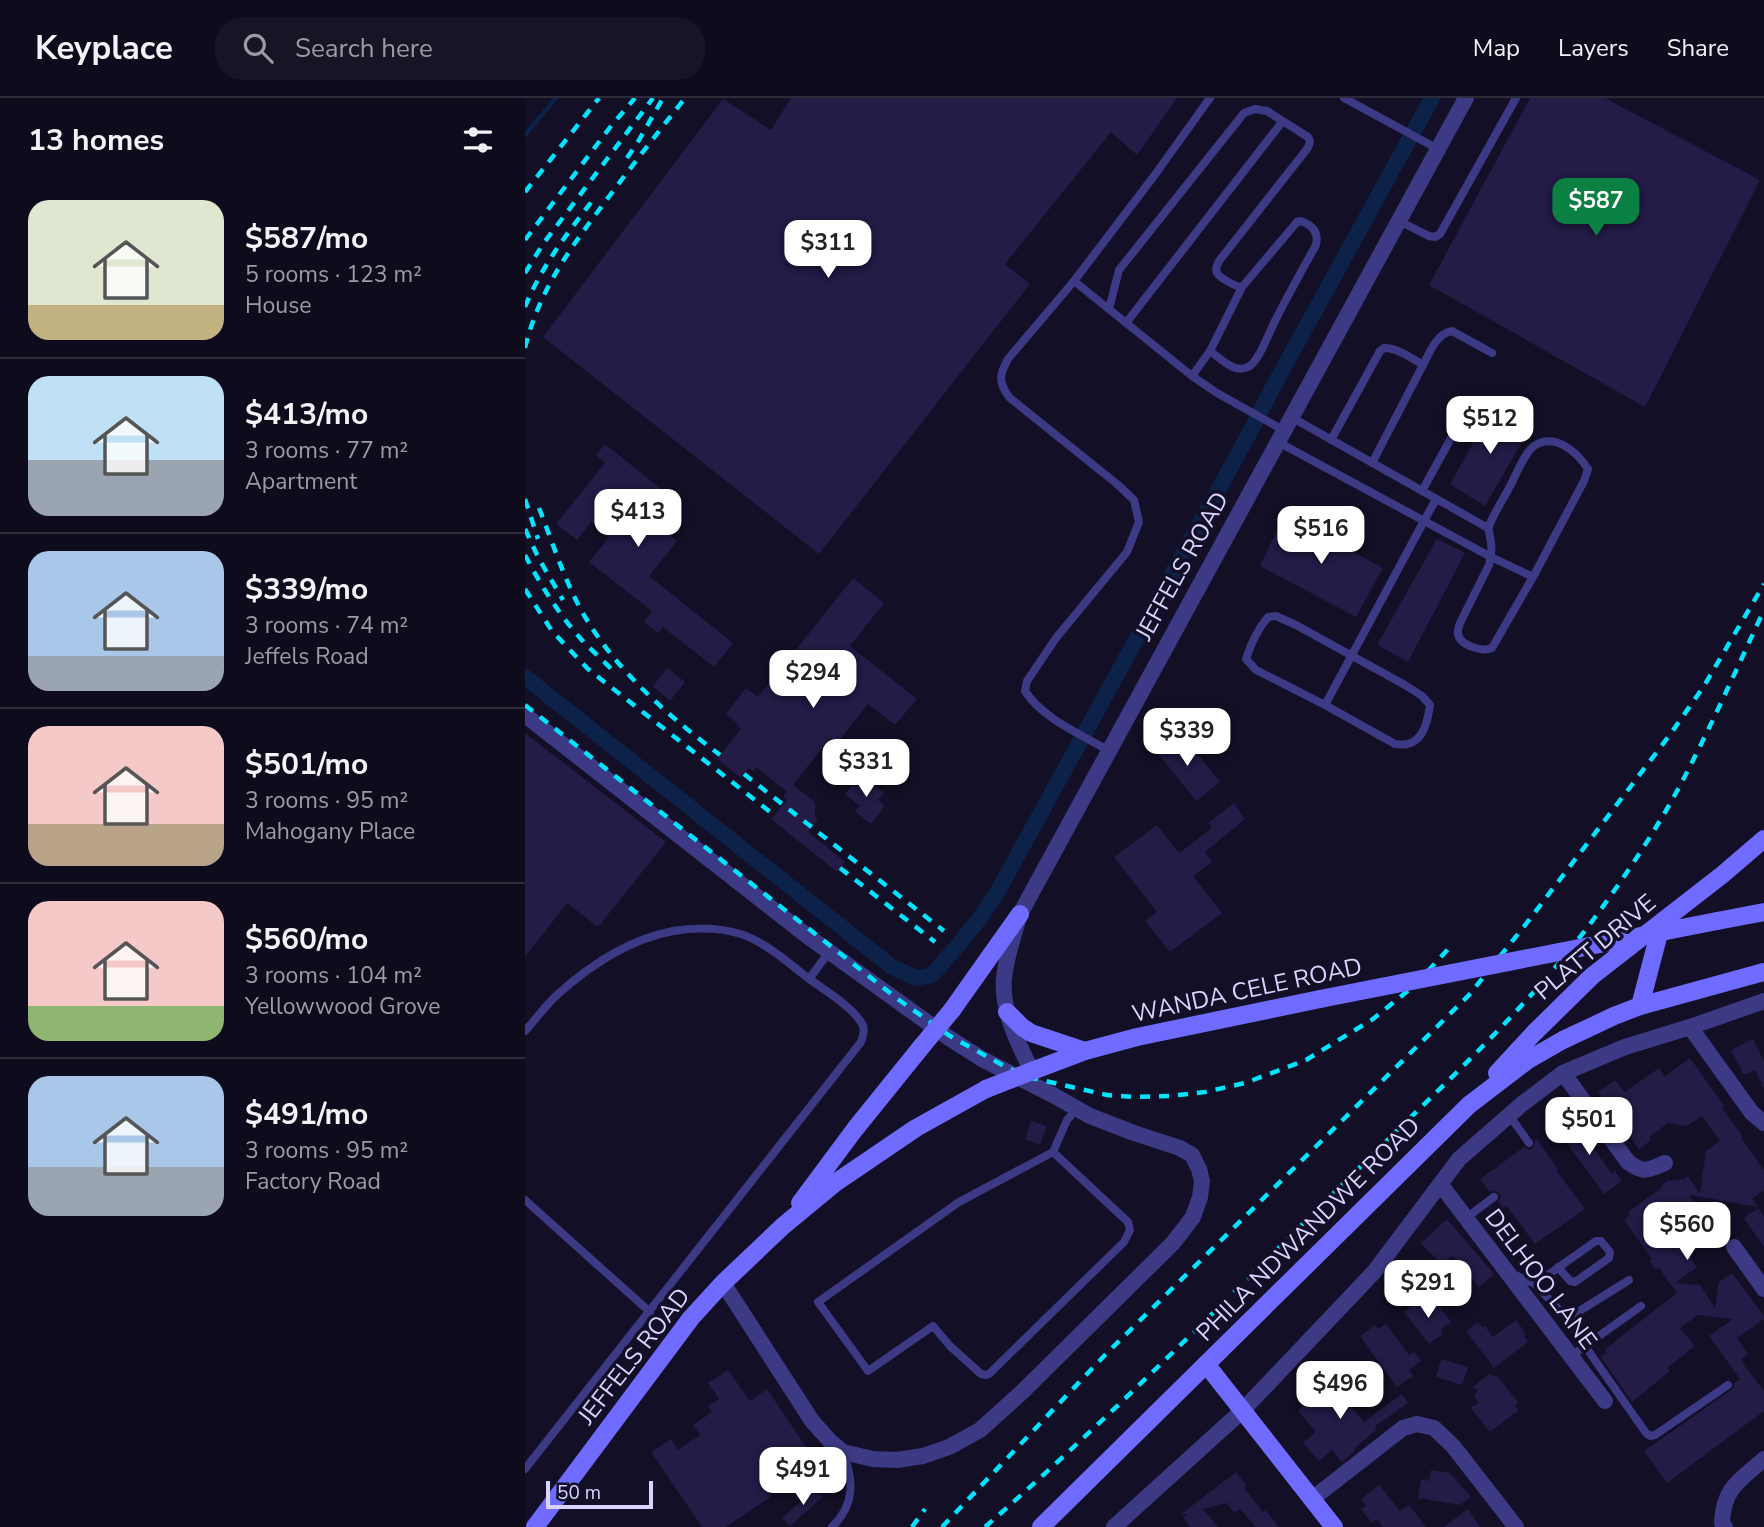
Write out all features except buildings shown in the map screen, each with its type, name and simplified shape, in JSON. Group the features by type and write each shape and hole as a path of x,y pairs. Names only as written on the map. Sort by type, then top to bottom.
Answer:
{"main road":[{"name":"PLATT DRIVE","path":"1469,1105 1534,1033 1592,976 1764,839"},
{"name":"WANDA CELE ROAD","path":"783,1226 835,1183 916,1128 986,1089 1085,1051 1137,1037 1320,999 1764,912"},
{"path":"783,1226 855,1129 952,1010 1020,914"},
{"path":"1640,1006 1663,922"},
{"name":"PHILA NDWANDWE ROAD","path":"1041,1527 1469,1105 1528,1060 1614,1016 1640,1006 1764,972"},
{"path":"1007,1012 1031,1033 1085,1051"},
{"name":"JEFFELS ROAD","path":"535,1527 691,1318 723,1283 783,1226"},
{"path":"1206,1364 1334,1527"}],"street":[{"name":"JEFFELS ROAD","path":"1041,1068 1020,1048 1005,1000 1004,979 1020,914 1399,221 1431,146 1466,98"},
{"path":"525,715 829,952 949,1038 982,1059 1077,1109 1134,1133 1180,1148 1192,1155 1202,1181 1193,1217 1173,1243 1021,1393 981,1430 949,1447 923,1456 897,1460 873,1459 843,1452 830,1441 812,1420 723,1283"},
{"path":"1114,1527 1242,1412 1374,1272 1459,1159 1509,1115 1563,1073 1625,1047 1764,1001"},
{"path":"1690,1027 1752,1113 1764,1123"},
{"path":"1563,1073 1628,1162 1646,1171 1665,1163"},
{"name":"DELHOO LANE","path":"1441,1185 1605,1401"},
{"path":"1734,1247 1764,1289"},
{"path":"1312,1499 1403,1428 1417,1424 1434,1428 1453,1446 1516,1527"},
{"path":"1725,1527 1722,1523 1722,1507 1733,1486 1764,1459"}],"lane":[{"path":"1109,751 1032,702 1025,691 1027,681 1056,638 1127,552 1139,522 1134,500 1010,398 1002,388 1003,368 1154,176 1210,98"},
{"path":"1344,98 1431,146"},
{"path":"1399,221 1429,236 1440,234 1516,98"},
{"path":"1109,309 1119,270 1244,113 1261,109 1308,137 1310,144 1217,265 1217,273 1235,286 1242,287"},
{"path":"1126,323 1282,122"},
{"path":"1192,376 1210,351 1242,287 1297,222 1305,222 1317,234 1316,245 1267,341 1252,364 1243,369 1234,368 1210,351"},
{"path":"1073,281 1217,393 1285,430 1424,521 1533,577"},
{"path":"1372,463 1440,336 1446,331 1452,331 1492,353"},
{"path":"1331,440 1384,348 1395,349 1423,365"},
{"path":"1422,491 1467,409"},
{"path":"1285,430 1331,440 1488,528"},
{"path":"1544,442 1567,446 1588,468 1584,481 1492,648 1485,650 1462,641 1457,632 1488,569 1491,556 1488,528 1532,447 1544,442"},
{"path":"1325,705 1436,499"},
{"path":"1268,617 1276,617 1296,625 1422,696 1430,705 1428,720 1420,736 1409,744 1395,744 1325,705 1256,670 1246,659 1250,645 1268,617"},
{"path":"525,1031 556,996 613,954 649,937 708,928 751,938 775,953 840,1001 862,1023 864,1033 861,1042 525,1469"},
{"path":"809,979 829,952"},
{"path":"1053,1152 1128,1222 1130,1230 1124,1242 992,1372 981,1374 950,1346 933,1326 868,1371 818,1302 959,1202 1053,1152 1067,1120 1077,1109"},
{"path":"1509,1115 1529,1143"},
{"path":"1466,1218 1494,1197"},
{"path":"525,1200 650,1312"},
{"path":"1535,1284 1558,1267 1596,1241 1601,1241 1610,1252 1609,1258 1575,1282 1570,1282 1558,1267"},
{"path":"1507,1272 1535,1284 1567,1316 1573,1315 1629,1280"},
{"path":"1571,1356 1641,1306"},
{"path":"1585,1346 1650,1436 1728,1385"},
{"path":"832,1527 839,1521 848,1504 852,1486 843,1452"}],"waterway":[{"path":"525,135 556,98"},
{"path":"525,677 892,967 916,978 932,975 960,943 998,891 1432,98"}],"railway":[{"path":"525,192 599,98"},
{"path":"525,240 635,98"},
{"path":"525,273 543,244 653,98"},
{"path":"627,158 663,98"},
{"path":"525,348 545,292 565,259 685,98"},
{"path":"525,307 548,263 596,196"},
{"path":"525,499 538,539"},
{"path":"539,508 574,596 593,630 642,689 720,755"},
{"path":"525,529 563,600"},
{"path":"525,555 564,619 615,673"},
{"path":"942,1527 1105,1355 1469,995 1669,736 1704,686 1764,584"},
{"path":"525,589 552,631 588,669 774,815"},
{"path":"985,1527 1125,1399 1216,1310 1477,1052 1566,955 1618,885 1664,813 1706,735 1764,610"},
{"path":"525,705 899,1000 950,1036 1032,1078 1107,1095 1133,1097 1205,1092 1245,1083 1306,1060 1373,1019 1415,985 1451,946"},
{"path":"744,774 944,931"},
{"path":"840,868 935,942"},
{"path":"912,1527 925,1509"}]}
